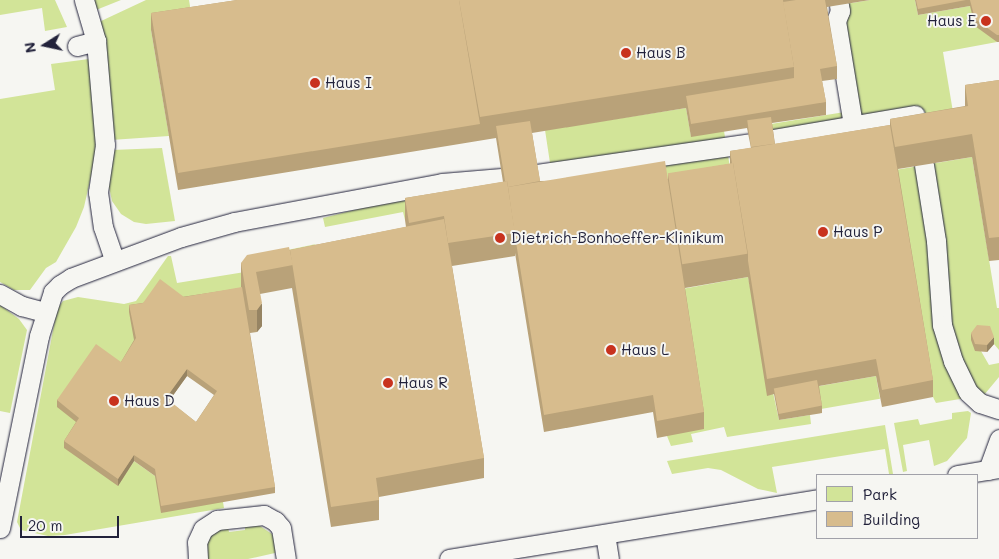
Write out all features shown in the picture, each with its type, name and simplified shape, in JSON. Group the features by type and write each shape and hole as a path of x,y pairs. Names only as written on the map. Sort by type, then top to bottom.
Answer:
{"lane":[{"path":"84,0 96,41 105,145 98,192 103,227 115,261"},
{"path":"839,5 840,11 836,21 853,125"},
{"path":"77,46 96,41"},
{"path":"773,139 916,114 919,129"},
{"path":"536,174 750,143"},
{"path":"924,165 936,241 942,325 952,361 968,392 980,403 999,409"},
{"path":"0,528 45,312 53,292 60,284 181,236 234,222 442,183 502,178"},
{"path":"0,294 22,306 45,312"},
{"path":"963,474 994,469 999,439"},
{"path":"449,559 816,499"},
{"path":"198,559 197,542 203,529 217,520 264,515 275,521 281,528 286,559"},
{"path":"605,534 609,559"}],"green space":[{"path":"0,0 55,0 67,27 45,31 42,8 0,15"},
{"path":"93,0 121,0 96,10"},
{"path":"146,0 189,0 193,24 151,30 169,136 111,140 99,22"},
{"path":"870,0 915,0 918,15 970,6 997,42 943,52 956,130 772,132 771,124 857,110 842,17 846,4"},
{"path":"89,59 97,138 94,163 84,207 76,227 56,262 46,268 30,290 14,290 0,282 0,99 55,90 51,64"},
{"path":"686,108 691,136 724,131 733,186 555,196 545,130"},
{"path":"162,148 175,221 146,224 134,222 121,214 112,201 109,187 112,150"},
{"path":"972,157 997,308 999,308 999,350 994,344 975,350 981,351 989,365 999,363 999,377 984,395 936,403 933,397 895,170"},
{"path":"393,200 507,204 405,220 403,212 325,227 323,218"},
{"path":"316,244 242,294 136,345 79,424 118,485 134,461 155,476 223,502 224,508 65,535 48,536 21,530 17,522 57,309 63,301 78,297 124,304 136,301 168,256 171,256 177,283 251,271 278,252"},
{"path":"748,277 779,420 810,415 811,424 727,437 724,427 691,434 693,442 671,446 667,436 682,289"},
{"path":"0,305 19,319 27,330 10,413 0,411"},
{"path":"876,376 880,399 821,409 817,386"},
{"path":"968,411 971,413 967,438 947,461 934,466 929,440 903,445 907,471 903,472 894,423 918,419 920,425 952,419 952,413"},
{"path":"885,425 893,474 889,474 885,449 772,467 777,493 758,489 721,470 708,468 672,474 667,461"},
{"path":"257,524 272,534 276,544 275,553 248,559 206,559 206,539 212,532 228,527 229,532 245,530 245,525"}],"building":[{"name":"Haus I","path":"237,0 459,0 480,124 178,173 151,13"},
{"name":"Haus B","path":"459,0 783,0 794,67 480,117"},
{"path":"825,0 837,66 820,69 826,102 691,124 686,96 794,78 794,67 783,2"},
{"path":"916,0 966,0 918,9"},
{"path":"970,0 999,0 999,35 975,19"},
{"path":"999,80 999,237 989,238 972,134 895,147 890,119 968,106 965,85"},
{"path":"771,117 775,144 751,147 747,120"},
{"path":"530,121 540,181 508,187 507,181 505,181 496,126"},
{"name":"Haus P","path":"890,125 933,380 882,390 876,359 767,379 730,151"},
{"name":"Haus L","path":"665,161 704,412 657,421 653,395 544,415 508,187"},
{"path":"733,163 747,254 682,264 668,173"},
{"path":"507,181 515,233 448,243 444,216 409,223 405,198"},
{"name":"Haus R","path":"444,219 484,458 376,478 379,500 331,507 290,250"},
{"path":"289,247 293,265 256,272 262,303 257,310 249,310 241,263 247,255"},
{"name":"Haus D","path":"160,279 184,297 242,287 275,487 161,506 155,469 134,455 118,479 64,441 79,418 57,400 96,344 121,362 136,338 129,305 143,303","holes":["187,369 217,391 196,422 166,398"]},
{"path":"977,325 990,326 994,337 987,345 975,344 971,333"},
{"path":"817,380 822,406 779,414 774,388"}],"place":[{"name":"Haus E","path":"986,21"},
{"name":"Haus B","path":"626,53"},
{"name":"Haus I","path":"315,83"},
{"name":"Haus P","path":"823,232"},
{"name":"Dietrich-Bonhoeffer-Klinikum","path":"500,238"},
{"name":"Haus L","path":"611,350"},
{"name":"Haus R","path":"388,383"},
{"name":"Haus D","path":"114,401"}]}
